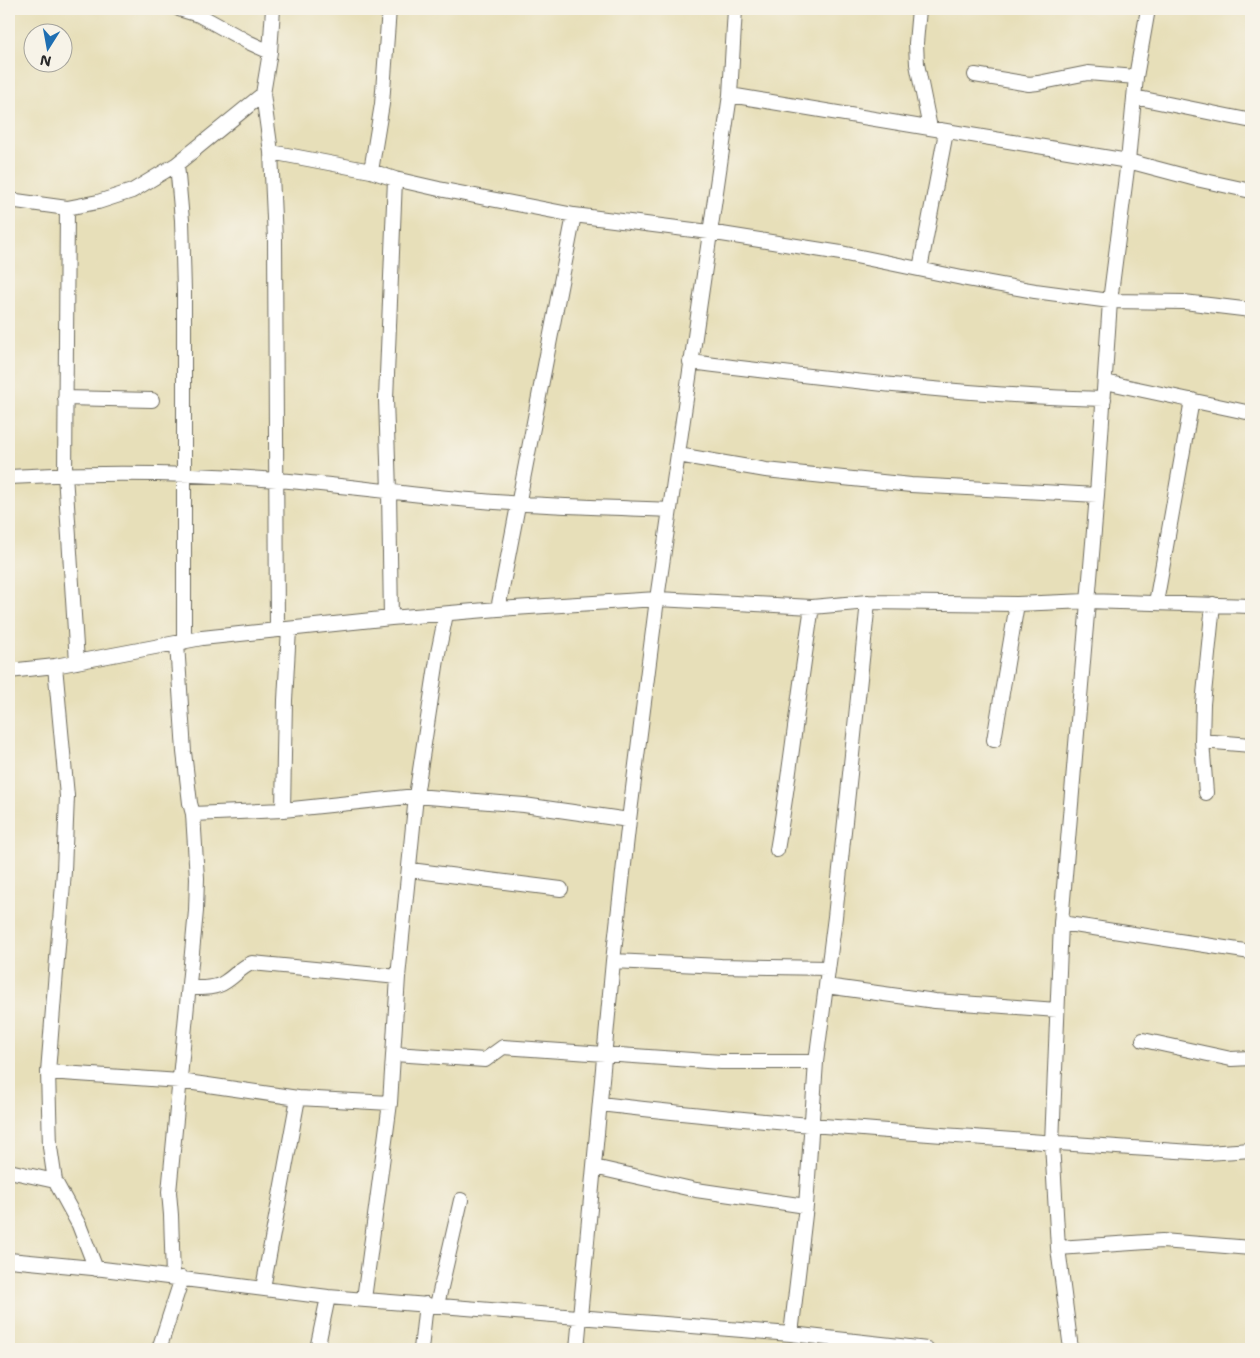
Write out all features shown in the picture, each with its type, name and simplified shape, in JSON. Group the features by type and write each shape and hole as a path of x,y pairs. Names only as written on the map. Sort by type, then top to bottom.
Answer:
{"street":[{"path":"179,9 199,15 270,52"},
{"path":"273,9 270,52 263,94 271,152 275,240 276,480 285,700 283,810"},
{"path":"371,171 382,104 389,9"},
{"path":"577,1349 613,961 629,820 690,362 730,95 735,9"},
{"path":"920,9 916,43 917,64 930,128"},
{"path":"1072,1349 1058,1248 1052,1143 1061,923 1097,495 1110,301 1128,161 1136,77 1148,9"},
{"path":"975,75 1029,84 1038,84 1088,73 1136,77"},
{"path":"9,200 67,208 98,202 132,191 177,164 263,94"},
{"path":"730,95 1128,161 1251,191"},
{"path":"1134,97 1247,120"},
{"path":"920,269 946,132"},
{"path":"271,152 371,171 394,179 439,189 574,215 709,232 841,253 1036,291 1110,301 1184,302 1251,310"},
{"path":"159,1349 177,1278 169,1192 197,894 193,814 184,752 181,643 184,291 182,220 177,164"},
{"path":"391,618 386,399 394,179"},
{"path":"67,208 65,474 77,662"},
{"path":"498,609 574,215"},
{"path":"690,362 886,386 1059,398 1104,399"},
{"path":"1105,382 1251,413"},
{"path":"65,398 152,400"},
{"path":"1156,603 1192,400"},
{"path":"678,455 766,470 911,485 1097,495"},
{"path":"9,477 65,474 276,480 518,504 670,510"},
{"path":"9,671 55,666 181,643 391,618 657,599 812,607 868,602 1017,604 1087,601 1251,606"},
{"path":"791,1334 806,1206 816,1062 836,917 868,602"},
{"path":"994,740 1017,604"},
{"path":"1206,793 1202,741 1203,704 1213,604"},
{"path":"777,850 793,751 812,607"},
{"path":"364,1299 390,1103 398,977 416,796 438,653 446,614"},
{"path":"55,666 67,796 64,872 48,1072 50,1147 55,1181 79,1225 96,1270"},
{"path":"1202,741 1251,745"},
{"path":"193,814 283,810 416,796 524,805 629,820"},
{"path":"410,870 562,889"},
{"path":"1061,923 1251,952"},
{"path":"613,961 828,968"},
{"path":"189,988 213,987 224,983 242,968 252,963 398,977"},
{"path":"826,986 935,1000 1057,1010"},
{"path":"1143,1040 1231,1059 1251,1058"},
{"path":"394,1054 485,1060 503,1047 722,1062 816,1062"},
{"path":"48,1072 180,1082 298,1098 390,1103"},
{"path":"262,1288 298,1098"},
{"path":"600,1104 713,1117 1052,1143 1207,1153 1251,1150"},
{"path":"594,1167 696,1190 806,1206"},
{"path":"9,1171 55,1181"},
{"path":"422,1349 431,1304 461,1200"},
{"path":"1058,1248 1162,1241 1251,1248"},
{"path":"9,1260 328,1297 791,1334 927,1349"},
{"path":"316,1349 328,1297"}]}
